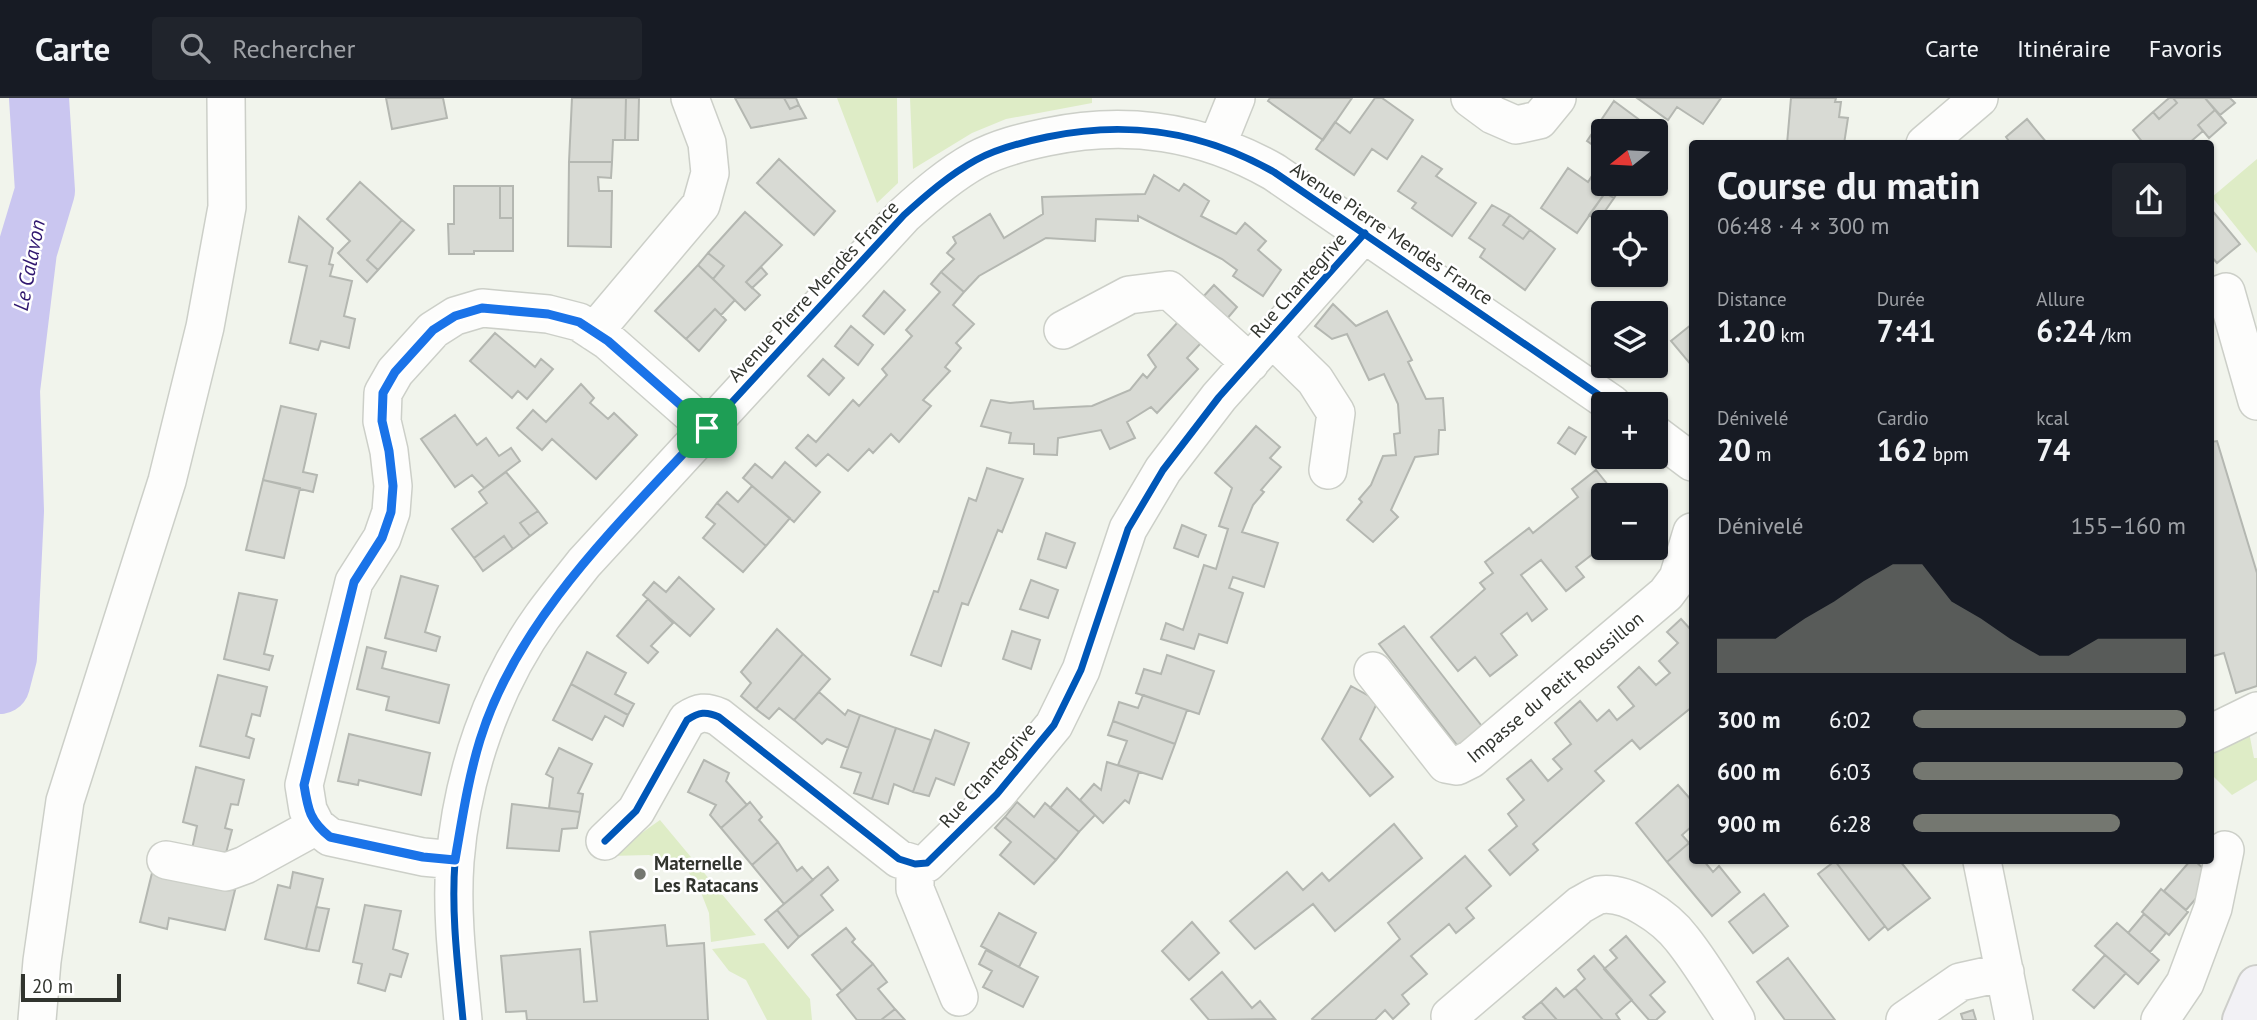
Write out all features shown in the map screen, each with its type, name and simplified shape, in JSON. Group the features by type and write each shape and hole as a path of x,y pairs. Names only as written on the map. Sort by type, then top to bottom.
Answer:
{"main road":[{"path":"2242,1020 2257,985"}],"street":[{"path":"37,1020 41,961 65,801 167,481 205,327 227,207 226,98"},
{"path":"594,332 701,205 710,173 707,143 690,98"},
{"path":"1217,145 1236,98"},
{"path":"1470,98 1493,115 1516,125 1539,120 1557,98"},
{"path":"1930,140 1979,98"},
{"name":"Avenue Pierre Mendès France","path":"463,1020 454,927 455,860 465,799 480,738 507,676 541,619 584,563 904,215 956,172 978,159 1018,143 1110,128 1151,129 1217,145 1274,172 1595,392"},
{"name":"Rue Chantegrive","path":"915,864 927,863 997,794 1054,725 1081,670 1128,529 1163,470 1219,397 1365,233"},
{"path":"1063,330 1129,295 1169,290 1261,351 1315,380 1336,413 1328,470"},
{"path":"2214,296 2226,292 2257,401"},
{"path":"455,860 423,857 330,837 317,826 309,810 304,785 354,582 382,538 391,512 393,486 382,421 383,393 395,372 433,330 455,316 482,308 559,317 579,322 608,341 707,428"},
{"path":"1668,444 1689,460"},
{"name":"Impasse du Petit Roussillon","path":"1374,671 1446,764 1457,766 1471,759 1667,594 1678,578 1689,541"},
{"path":"2214,732 2257,711"},
{"path":"605,841 636,811 687,720 697,713 709,713 719,717 899,859 915,864 915,889 959,998"},
{"path":"166,860 226,872 245,865 317,826"},
{"path":"2161,1020 2185,983 2213,908 2225,850"},
{"path":"1983,864 2014,1020"},
{"path":"1450,1016 1580,905 1597,895 1612,894 1633,900 1682,938 1736,1020"},
{"path":"1905,1020 1960,982 2004,972"}],"green space":[{"path":"837,98 897,98 898,183 877,203"},
{"path":"910,98 1092,98 1092,103 1006,119 972,133 913,169"},
{"path":"2257,159 2257,253 2214,199 2214,195"},
{"path":"2249,732 2254,758 2257,758 2257,780 2232,795 2214,777 2214,750"},
{"path":"660,820 756,935 711,942 709,913 688,871 649,855 609,856"},
{"path":"764,943 810,999 812,1020 767,1020 746,980 729,971 712,949"}],"building":[{"path":"386,98 443,98 447,118 392,129"},
{"path":"572,98 626,98 625,140 613,140 612,162 569,162"},
{"path":"626,98 639,98 638,140 625,140"},
{"path":"735,98 784,98 790,109 799,105 806,118 751,128"},
{"path":"784,98 796,98 799,105 790,109"},
{"path":"1270,98 1352,98 1323,140 1268,101"},
{"path":"1375,98 1382,98 1413,120 1387,159 1372,149 1354,175 1316,149 1335,122 1350,133"},
{"path":"1637,98 1721,98 1703,124 1677,107 1667,119"},
{"path":"1791,98 1836,98 1835,102 1841,102 1839,117 1848,118 1845,140 1787,140"},
{"path":"2169,98 2173,98 2177,103 2159,119 2153,112"},
{"path":"2173,98 2205,98 2215,110 2198,125 2203,131 2193,140 2141,140 2133,130 2153,112 2159,119 2177,103"},
{"path":"2205,98 2230,98 2235,103 2220,115"},
{"path":"1614,101 1638,119 1602,119"},
{"path":"2215,110 2226,123 2209,138 2198,125"},
{"path":"2027,119 2044,140 2008,140 2006,137"},
{"path":"1422,156 1442,169 1436,176 1476,203 1452,236 1412,208 1416,203 1398,191"},
{"path":"779,159 835,211 814,235 757,183"},
{"path":"569,162 612,162 611,178 598,177 599,191 612,191 611,247 568,246"},
{"path":"1568,168 1588,182 1591,177 1591,196 1603,196 1577,233 1541,208"},
{"path":"1154,175 1179,191 1184,184 1209,201 1201,216 1236,234 1245,223 1266,241 1258,250 1281,270 1263,296 1233,276 1237,270 1222,259 1138,216 1138,221 1096,219 1095,241 1046,238 979,276 964,292 941,272 954,259 947,253 956,243 953,237 990,214 1004,238 1043,214 1042,197 1145,194"},
{"path":"360,182 402,220 367,260 378,270 367,282 338,253 350,241 327,219"},
{"path":"454,186 500,186 500,218 513,218 513,251 449,254 448,224 454,224"},
{"path":"500,186 513,186 513,218 500,218"},
{"path":"1603,196 1614,198 1606,210 1593,210"},
{"path":"1492,205 1510,215 1503,225 1523,239 1530,230 1555,249 1525,290 1480,257 1485,249 1469,238"},
{"path":"745,212 782,245 746,282 760,295 745,310 713,279 724,266 708,253"},
{"path":"2214,213 2240,244 2217,263 2214,260"},
{"path":"1510,215 1530,230 1523,239 1503,225"},
{"path":"299,217 333,248 329,264 333,265 330,276 352,281 344,316 355,319 349,348 321,341 318,350 290,343 307,266 289,262"},
{"path":"402,220 414,230 378,270 367,260"},
{"path":"708,253 724,266 713,279 698,265"},
{"path":"698,265 735,300 721,315 715,309 686,339 655,311"},
{"path":"761,267 767,274 752,288 746,282"},
{"path":"941,272 964,292 953,305 974,324 956,343 961,348 945,367 950,371 923,400 931,406 899,442 891,434 873,453 869,449 848,471 828,454 816,466 796,448 808,435 816,442 853,400 859,406 887,375 882,369 912,336 906,330 940,292 931,284"},
{"path":"1214,285 1237,307 1226,320 1202,298"},
{"path":"884,291 905,310 884,334 863,316"},
{"path":"1333,304 1356,326 1387,311 1412,360 1408,362 1426,399 1443,398 1445,430 1439,430 1438,454 1415,457 1391,510 1398,517 1373,542 1347,520 1362,502 1359,499 1371,485 1383,456 1396,455 1394,434 1400,433 1398,404 1384,374 1369,380 1347,334 1332,339 1315,326"},
{"path":"715,309 726,320 699,351 686,339"},
{"path":"1178,322 1201,343 1187,358 1198,369 1157,413 1151,407 1127,422 1135,438 1110,449 1101,430 1058,438 1057,455 1034,454 1034,444 1009,443 1011,433 981,426 991,400 1010,403 1033,401 1034,409 1092,406 1130,390 1143,374 1147,378 1156,367 1148,355"},
{"path":"851,326 873,345 858,365 835,346"},
{"path":"1689,326 1689,362 1671,341"},
{"path":"495,333 535,367 541,359 553,369 527,399 518,391 512,398 470,361"},
{"path":"823,359 844,378 829,395 808,376"},
{"path":"581,384 594,398 590,403 608,419 614,413 637,435 596,479 552,439 542,450 517,428 533,410 546,422"},
{"path":"281,406 316,414 303,472 317,475 313,492 263,480"},
{"path":"455,415 477,445 486,438 499,456 511,448 520,461 484,488 472,475 455,487 421,439"},
{"path":"1256,426 1280,447 1270,458 1281,467 1261,490 1264,492 1253,505 1242,532 1278,543 1264,587 1233,577 1229,588 1243,593 1227,643 1199,634 1194,649 1161,639 1166,623 1183,630 1204,565 1216,569 1228,529 1219,526 1232,488 1215,473"},
{"path":"1569,427 1586,437 1575,454 1558,443"},
{"path":"2214,441 2217,441 2257,573 2257,686 2236,693 2224,653 2214,656"},
{"path":"785,462 820,492 794,522 743,478 755,464 772,478"},
{"path":"987,468 1023,479 1002,532 998,530 968,605 962,603 941,666 911,655 934,591 938,592 969,498 976,501"},
{"path":"1596,470 1606,483 1591,483 1591,555 1576,567 1584,577 1566,591 1541,560 1521,575 1547,609 1532,621 1527,613 1501,634 1517,655 1490,676 1475,657 1458,671 1431,637 1485,589 1480,583 1493,573 1485,562 1529,528 1533,533 1578,497 1572,489"},
{"path":"506,472 538,511 520,523 530,536 513,549 504,536 474,558 452,529 487,503 479,492"},
{"path":"263,480 300,488 284,558 246,550"},
{"path":"752,486 790,518 766,546 717,503 727,492 738,502"},
{"path":"717,503 766,546 743,572 703,538 715,524 706,517"},
{"path":"538,511 547,523 530,536 520,523"},
{"path":"1182,525 1206,535 1198,557 1174,548"},
{"path":"1046,533 1075,543 1066,568 1038,559"},
{"path":"504,536 513,549 483,571 474,558"},
{"path":"401,576 438,586 425,632 440,637 436,651 385,638"},
{"path":"679,577 714,609 690,636 643,595 654,582 666,592"},
{"path":"1031,580 1058,590 1048,618 1020,609"},
{"path":"239,593 277,600 264,654 273,656 269,670 224,659"},
{"path":"648,599 673,623 651,646 658,652 648,663 617,636"},
{"path":"1681,619 1689,628 1689,709 1640,749 1632,740 1595,771 1604,781 1533,844 1538,850 1510,875 1489,850 1517,826 1508,814 1524,800 1507,779 1531,760 1548,781 1562,769 1553,759 1571,744 1555,723 1580,701 1597,721 1609,710 1617,720 1634,706 1618,687 1639,667 1656,685 1670,673 1659,661 1678,643 1667,632"},
{"path":"1404,626 1488,734 1464,754 1379,644"},
{"path":"777,629 803,654 756,709 741,696 751,683 741,672"},
{"path":"1012,631 1040,640 1031,669 1003,659"},
{"path":"367,647 386,652 382,668 449,685 439,723 386,710 389,697 357,689"},
{"path":"587,652 626,673 615,694 634,704 628,715 571,684"},
{"path":"803,654 830,679 794,720 779,708 769,719 756,709"},
{"path":"1167,655 1214,671 1199,714 1136,693 1144,669 1161,674"},
{"path":"218,675 267,687 260,716 252,714 246,736 254,739 249,758 200,746"},
{"path":"571,684 628,715 623,726 605,716 592,740 553,720"},
{"path":"1351,686 1378,701 1360,739 1393,777 1370,796 1322,739"},
{"path":"819,692 845,715 848,710 860,715 848,748 827,739 822,744 794,720"},
{"path":"1143,695 1187,710 1175,744 1113,721 1119,702 1138,708"},
{"path":"860,715 896,728 872,799 854,793 861,773 841,767"},
{"path":"1113,721 1175,744 1162,779 1118,765 1127,741 1108,735"},
{"path":"896,728 931,740 913,792 894,784 888,804 872,799"},
{"path":"935,730 969,743 954,785 936,778 929,796 913,792"},
{"path":"349,734 430,753 421,795 359,780 358,785 338,781"},
{"path":"559,748 592,764 578,793 583,794 580,812 549,808 553,778 546,774"},
{"path":"704,760 729,773 726,781 747,805 721,828 710,815 716,805 688,792"},
{"path":"1107,762 1139,772 1129,803 1125,800 1103,823 1080,800 1094,784 1101,790"},
{"path":"196,767 244,780 238,805 231,804 225,828 232,830 225,857 192,849 197,826 183,822"},
{"path":"1678,785 1689,798 1689,829 1682,835 1689,843 1667,862 1636,823"},
{"path":"1067,788 1095,815 1079,832 1050,808"},
{"path":"750,802 762,817 759,820 778,842 752,865 721,828"},
{"path":"1017,802 1034,817 1045,803 1079,832 1056,860 1005,817"},
{"path":"512,804 580,812 577,828 562,829 559,851 507,848"},
{"path":"1005,817 1056,860 1034,884 1000,855 1011,842 995,828"},
{"path":"1394,824 1422,858 1335,931 1313,904 1255,949 1230,921 1287,872 1303,890 1322,873 1329,881"},
{"path":"778,842 797,871 802,867 813,880 784,904 752,865"},
{"path":"1689,843 1689,864 1706,864 1713,872 1719,866 1740,892 1712,916 1667,862"},
{"path":"1465,856 1491,886 1466,908 1474,918 1456,933 1449,924 1411,956 1427,974 1402,995 1409,1004 1393,1019 1385,1010 1375,1020 1313,1020 1400,939 1388,923"},
{"path":"1831,864 1837,864 1885,926 1869,940 1818,874"},
{"path":"1837,864 1902,864 1930,898 1888,930"},
{"path":"2187,864 2198,864 2205,870 2206,887 2186,910 2164,891"},
{"path":"828,867 838,880 821,895 833,910 799,937 777,910"},
{"path":"293,872 323,879 306,949 265,939 278,885 290,888"},
{"path":"152,873 235,890 225,930 169,918 167,929 140,922"},
{"path":"2161,889 2188,912 2169,935 2142,912"},
{"path":"1764,894 1788,926 1753,953 1729,922"},
{"path":"365,905 401,911 393,949 408,954 401,977 390,974 385,991 358,983 362,964 353,962"},
{"path":"316,907 329,909 319,951 306,949"},
{"path":"777,910 799,937 788,948 765,920"},
{"path":"999,913 1036,933 1019,967 981,946"},
{"path":"2144,914 2166,933 2150,952 2128,933"},
{"path":"1192,922 1219,953 1189,980 1162,951"},
{"path":"2117,923 2159,960 2138,984 2095,946"},
{"path":"665,925 667,946 704,943 708,1020 527,1020 526,1011 506,1012 501,956 580,949 584,1002 597,1001 590,932"},
{"path":"846,928 855,939 852,942 873,964 842,991 812,955"},
{"path":"1626,936 1665,982 1650,995 1665,1012 1656,1020 1649,1020 1604,969 1617,958 1610,950"},
{"path":"986,950 1038,977 1023,1007 983,987 992,971 979,964"},
{"path":"2105,955 2126,973 2094,1008 2073,990"},
{"path":"1594,956 1632,1000 1616,1014 1620,1020 1603,1020 1575,988 1585,979 1578,970"},
{"path":"1788,958 1835,1020 1785,1020 1757,982"},
{"path":"873,964 887,982 878,989 895,1009 881,1020 857,1020 837,995"},
{"path":"1222,972 1252,1008 1260,1001 1275,1019 1209,1020 1191,999"},
{"path":"1556,988 1564,997 1575,988 1603,1020 1557,1020 1541,1002"},
{"path":"1541,1002 1557,1020 1526,1020 1523,1017"},
{"path":"895,1009 905,1020 881,1020"},
{"path":"1973,1010 1976,1020 1963,1020 1961,1014"}],"waterway":[{"name":"Le Calavon","path":"0,684 7,657 14,511 10,390 27,251 45,191 39,98"}],"cycle path":[{"path":"463,1020 454,901 459,829 472,764 482,733 494,702 524,644 584,563 904,215 947,179 976,160 1029,141 1077,132 1107,130 1164,133 1220,147 1274,172 1595,392"},
{"path":"605,841 636,811 687,720 706,713 719,717 899,859 915,864 927,863 997,794 1054,725 1081,670 1128,529 1163,470 1219,397 1365,233"}],"place":[{"name":"Maternelle Les Ratacans","path":"640,874"}],"route":[{"path":"482,308 548,314 579,322 608,341 707,428 584,563 541,619 507,676 480,738 465,799 455,860 423,857 330,837 317,826 309,810 304,785 354,582 382,538 391,512 393,486 382,421 383,393 395,372 433,330 455,316 482,308"}]}
